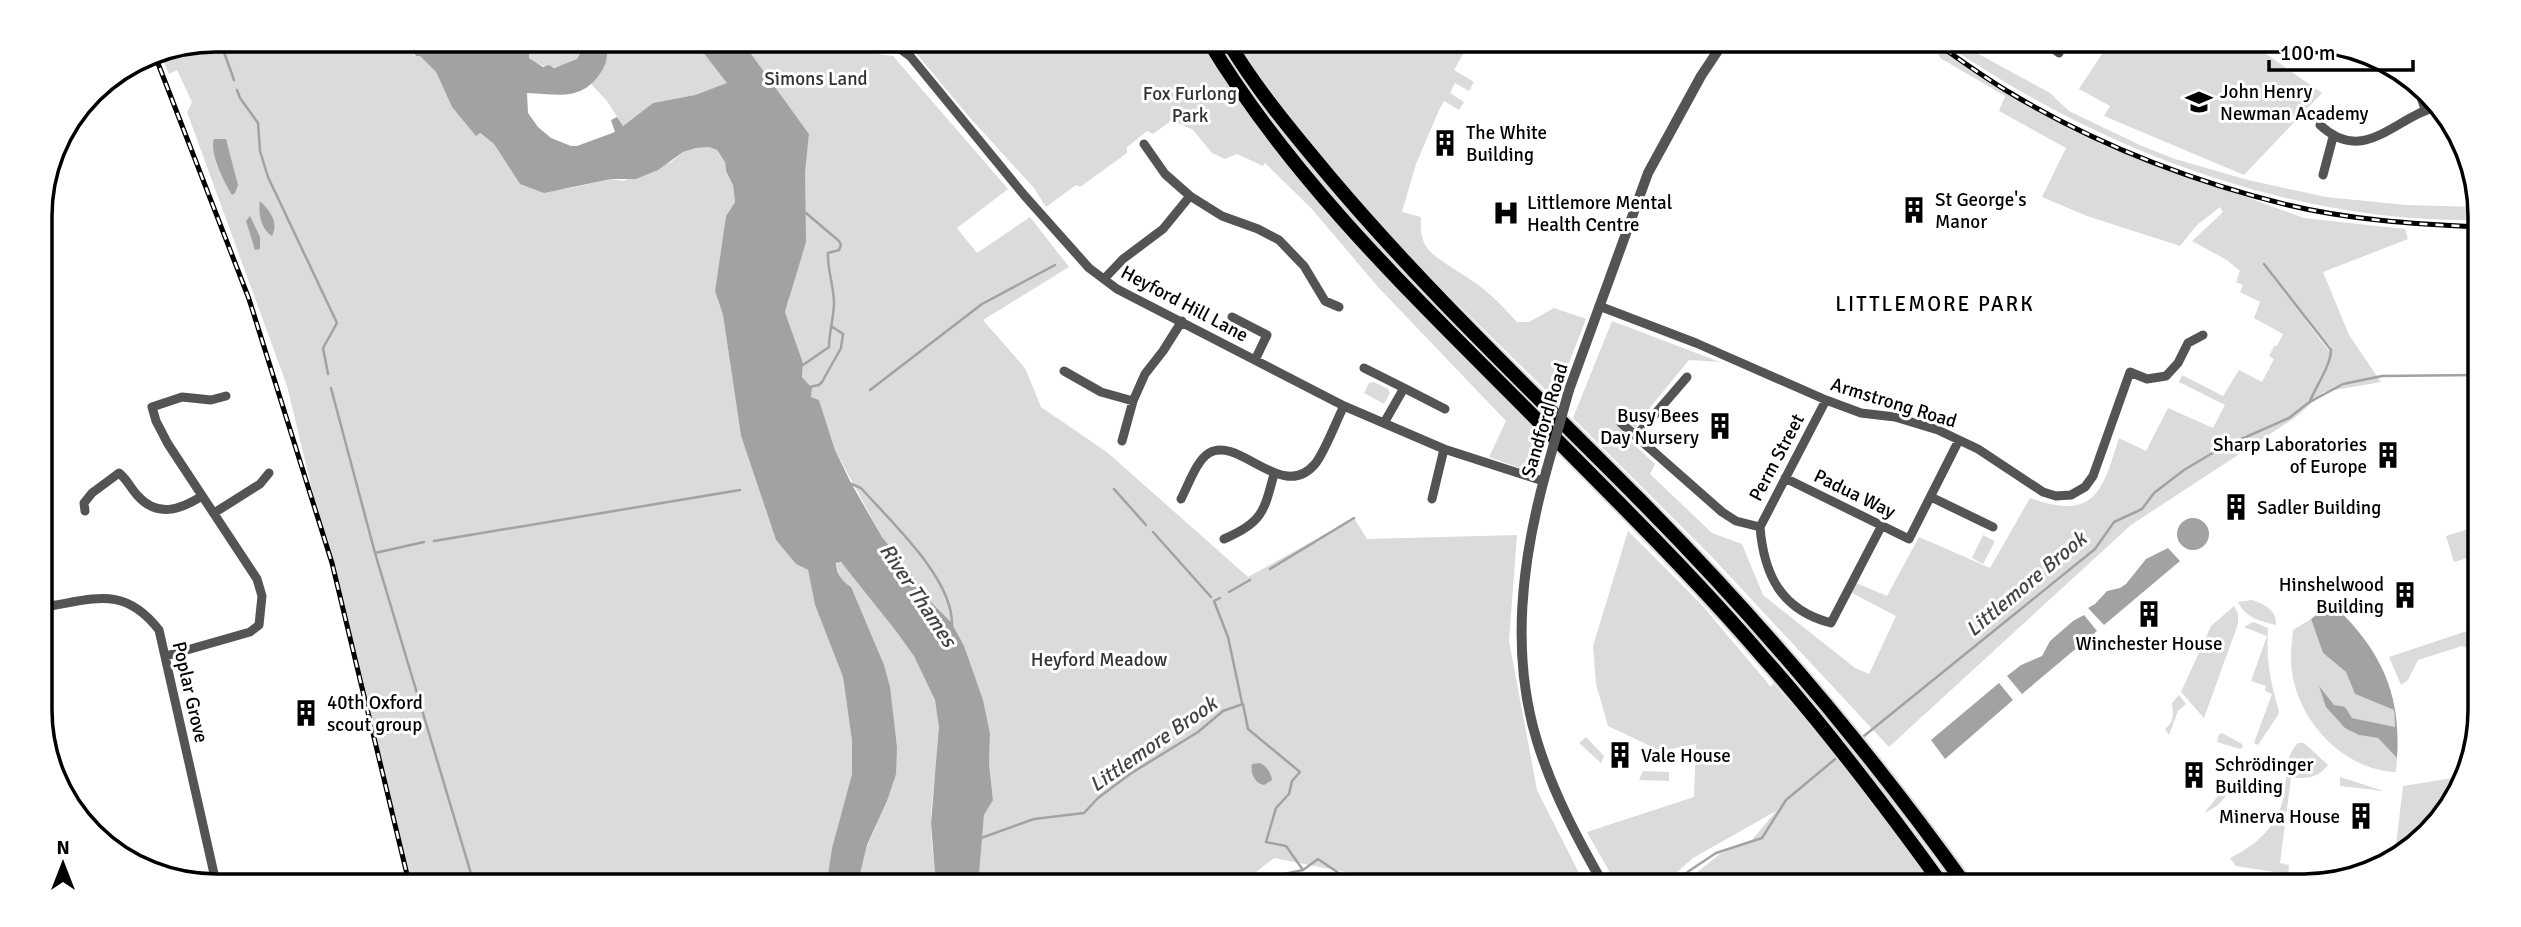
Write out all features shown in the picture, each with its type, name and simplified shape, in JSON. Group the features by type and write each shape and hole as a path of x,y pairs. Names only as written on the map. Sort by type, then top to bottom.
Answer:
{"main road":[{"path":"1217,53 1274,137 1358,237 1688,573 1833,739 1934,874"},
{"path":"1236,53 1289,128 1367,221 1443,302 1642,501 1847,729 1957,874"},
{"path":"1937,846 1964,874"}],"street":[{"name":"Sandford Road","path":"1598,874 1574,832 1536,739 1526,683 1521,625 1528,545 1569,390 1648,173 1717,52"},
{"name":"Heyford Hill Lane","path":"905,53 1024,195 1089,268 1117,289 1384,424 1444,449 1545,477"},
{"path":"2320,125 2333,137 2356,141 2377,137 2425,109 2424,105"},
{"path":"2323,175 2333,137"},
{"path":"1144,145 1166,174 1190,196 1222,216 1279,240 1304,266 1325,301 1339,307"},
{"path":"1104,279 1123,259 1163,229 1190,196"},
{"name":"Armstrong Road","path":"1599,306 1861,413 1895,417 1938,430 1978,449 2043,492 2056,496 2071,495 2085,487 2093,476 2130,372 2147,379 2166,376 2178,363 2188,343 2203,335"},
{"path":"1232,317 1267,335 1255,360"},
{"path":"1122,441 1133,401 1145,374 1182,321"},
{"path":"1364,368 1445,409"},
{"path":"1064,371 1101,392 1133,401"},
{"path":"1636,436 1687,377"},
{"path":"1384,424 1404,388"},
{"path":"166,656 250,632 259,625 262,596 257,579 168,443 152,407 182,397 211,400 226,396"},
{"name":"Perm Street","path":"1826,400 1759,527 1768,573 1780,592 1800,611 1831,623 1882,525"},
{"path":"1181,499 1202,460 1211,452 1226,450 1275,474 1292,477 1302,474 1315,464 1344,405"},
{"path":"1621,424 1722,512 1736,521 1759,527"},
{"path":"1959,440 1931,497 1993,527"},
{"path":"1432,499 1444,449"},
{"path":"214,513 260,484 269,472"},
{"path":"85,511 84,503 92,492 119,473 145,503 163,510 176,510 202,496"},
{"path":"1224,540 1246,530 1256,520 1266,506 1275,474"},
{"name":"Padua Way","path":"1785,478 1909,540 1931,497"},
{"name":"Poplar Grove","path":"52,606 103,598 124,601 135,606 159,630 213,874"}],"green space":[{"path":"1464,52 1454,70 1474,82 1469,91 1455,83 1450,93 1464,102 1459,110 1444,101 1440,108 1416,164 1402,212 1421,217 1422,234 1428,249 1486,291 1517,322 1529,322 1554,308 1586,319 1555,399 1426,273 1357,200 1280,103 1245,53"},
{"path":"1937,52 1951,52 2006,94 2107,146 2304,218 2405,229 2408,239 2323,272 2349,335 2381,382 2324,392 2296,417 2131,525 1889,747 1714,559 1573,418 1612,321 1720,362 1689,360 1643,416 1628,439 1655,464 1650,474 1712,533 1742,544 1763,595 1855,668 1869,674 1896,616 1852,593 1856,583 1887,596 1919,537 1990,568 2030,498 2069,506 2092,497 2101,487 2119,438 2146,451 2168,408 2213,428 2225,405 2179,382 2182,375 2223,396 2239,370 2262,382 2274,359 2269,356 2283,334 2254,318 2260,302 2240,292 2243,285 2236,282 2240,271 2227,260 2192,241 2223,212 2220,207 2197,225 2180,246 2087,216 2042,197 2066,148 1999,111 2005,96 1940,58","holes":["2304,318 2331,347 2329,351"]},
{"path":"1959,52 1975,52 2050,93 2069,111 2175,159 2248,180 2326,197 2406,205 2468,207 2468,220 2408,218 2336,208 2266,193 2196,172 2128,145 2062,114"},
{"name":"John Henry Newman Academy","path":"2103,52 2263,52 2322,93 2244,175 2104,116 2110,106 2079,89"},
{"path":"206,53 413,53 436,72 452,107 476,135 479,133 494,144 520,184 566,189 611,179 623,181 671,162 683,152 709,147 717,150 725,162 733,185 735,202 726,216 715,291 723,315 741,436 776,540 796,564 808,570 815,605 843,677 852,741 852,774 832,848 828,874 405,874 287,386 187,112 192,102 177,70 169,74 163,62"},
{"path":"529,53 580,53 577,59 552,67 529,58"},
{"path":"607,53 704,53 728,83 695,95 653,103 623,126 607,101 590,83 605,66"},
{"path":"750,53 867,53 893,56 1008,189 957,228 977,253 1030,217 1069,267 983,320 1025,368 1041,407 1108,453 1248,577 1354,518 1367,539 1517,535 1509,641 1537,790 1579,874 1355,874 1274,858 1254,874 979,874 984,815 993,799 989,763 990,734 951,622 926,597 882,537 835,450 819,400 811,397 812,388 802,377 803,363 785,312 789,301 809,134"},
{"name":"Fox Furlong Park","path":"916,53 1207,53 1290,171 1357,249 1546,439 1537,468 1531,472 1489,457 1506,421 1378,287 1311,208 1265,163 1263,166 1237,154 1225,159 1212,153 1193,130 1172,120 1153,134 1147,131 1127,147 1127,153 1080,187 1076,185 1046,207 1034,188"},
{"path":"1374,382 1388,389 1390,393 1384,404 1364,393 1369,383"},
{"path":"2468,529 2468,558 2454,562 2446,536"},
{"path":"1628,531 1700,603 1771,687 1773,683 1846,767 1927,874 1695,874 1720,854 1752,840 1776,811 1693,858 1675,874 1611,874 1587,832 1694,797 1696,744 1661,751 1608,726 1596,684 1593,646"},
{"path":"1983,535 1995,541 1983,564 1972,558"},
{"path":"838,562 844,564 908,646 919,663 935,701 939,746 931,823 935,874 860,874 867,846 887,801 897,747 893,717 836,566"},
{"path":"2252,600 2272,612 2276,625 2249,615 2238,602"},
{"path":"2234,606 2238,614 2238,624 2204,718 2181,692 2211,626"},
{"path":"2311,619 2323,653 2346,672 2355,694 2394,710 2395,728 2352,718 2345,708 2334,705 2320,689 2359,735 2378,738 2397,758 2396,772 2375,769 2338,750 2309,718 2293,679 2291,655 2293,630"},
{"path":"2253,622 2268,628 2269,670 2279,711 2258,745 2254,743 2272,694 2265,691 2266,686 2251,681 2267,636 2244,627"},
{"path":"2468,631 2468,649 2462,646 2418,660 2408,680 2401,685 2389,657"},
{"path":"2179,695 2186,704 2178,711 2169,735 2165,729 2172,720 2172,703"},
{"path":"2222,733 2243,747 2240,749 2217,742 2219,734"},
{"path":"1586,737 1604,756 1601,763 1579,743"},
{"path":"2298,743 2304,743 2328,765 2316,775 2291,778 2280,863 2289,865 2288,874 2236,866 2230,858 2259,839 2279,812 2289,759"},
{"path":"1643,771 1669,772 1669,781 1639,780"},
{"path":"2340,777 2384,791 2340,786"},
{"path":"2453,778 2435,810 2397,845 2396,845 2403,786"},
{"path":"2232,779 2222,800 2204,813"}],"water":[{"name":"River Thames","path":"414,53 529,53 529,58 543,67 549,65 554,68 577,59 580,53 607,53 605,64 596,78 579,91 560,95 527,93 528,113 538,127 551,138 577,146 615,132 611,120 617,117 623,126 653,103 695,95 727,83 703,53 750,53 809,134 805,172 806,242 785,312 803,363 802,377 812,388 811,397 819,400 835,450 851,483 882,537 926,597 951,622 964,646 983,700 990,734 989,763 993,800 984,815 979,874 935,874 931,823 939,727 935,700 914,656 841,562 836,563 837,571 851,587 884,665 890,687 897,747 896,774 867,845 860,874 828,874 832,848 852,774 852,741 843,677 815,605 808,570 796,564 776,540 741,436 723,315 715,291 726,216 735,202 733,185 725,162 717,150 709,147 683,152 658,170 636,179 611,179 544,193 520,184 494,144 480,133 476,136 452,107 436,72 420,56"},
{"path":"214,139 226,139 238,185 232,195 215,159"},
{"path":"260,201 274,221 272,236 261,221"},
{"path":"250,216 260,237 260,249 255,250 246,221"},
{"path":"2193,518 2204,523 2209,534 2204,545 2193,550 2182,545 2177,534 2182,523"},
{"path":"2168,548 2180,561 2104,625 2088,608 2107,591 2126,584 2146,559"},
{"path":"2327,599 2360,633 2383,670 2395,710 2397,758 2378,738 2359,735 2345,728 2326,707 2319,686 2334,705 2345,707 2352,718 2395,727 2394,710 2355,694 2346,672 2323,653 2311,619 2327,607 2323,602"},
{"path":"2084,615 2097,631 2022,694 2007,676 2021,665 2042,656 2050,641"},
{"path":"1999,683 2013,700 1945,759 1931,740"},
{"path":"1260,763 1271,774 1272,780 1264,785 1256,780 1252,771 1252,764"}],"waterway":[{"path":"224,53 234,80"},
{"path":"237,90 258,123 260,151 268,177 337,323 323,348 328,374"},
{"path":"803,365 829,347 834,303 828,253 839,250 841,245 806,213"},
{"path":"2264,264 2331,350 2326,369 2310,401"},
{"path":"870,390 982,304 1055,265"},
{"path":"809,387 822,382 841,348 843,334 831,326"},
{"name":"Littlemore Brook","path":"1859,740 2095,549 2114,522 2142,509 2154,493 2184,470 2221,448 2289,418 2308,403 2343,384 2382,376 2468,375"},
{"path":"331,388 375,553 471,874"},
{"name":"River Thames","path":"849,483 861,488 904,534 932,571 950,608 952,626"},
{"path":"1114,489 1146,525"},
{"path":"434,541 740,490"},
{"path":"1270,569 1354,518"},
{"path":"1153,532 1211,597"},
{"path":"375,553 424,542"},
{"path":"1229,592 1250,580"},
{"path":"1220,598 1214,601 1228,637 1242,703"},
{"name":"Littlemore Brook","path":"981,838 1034,819 1084,813 1098,798 1130,774 1198,732 1223,711 1243,704 1248,729 1300,772 1292,781 1289,794 1276,808 1266,842 1286,846 1303,870 1318,859 1340,874"},
{"name":"Littlemore Brook","path":"1686,874 1716,853 1762,838 1786,800 1840,755"},
{"path":"1284,874 1303,870"}],"railway":[{"path":"1949,52 2040,110 2108,144 2179,172 2311,210 2383,220 2468,226"},
{"path":"158,64 249,299 332,563 407,874"}],"place":[{"name":"John Henry Newman Academy","path":"2199,102"},
{"name":"The White Building","path":"1445,143"},
{"name":"St George's Manor","path":"1914,210"},
{"name":"Littlemore Mental Health Centre","path":"1506,213"},
{"name":"Busy Bees Day Nursery","path":"1720,426"},
{"name":"Sharp Laboratories of Europe","path":"2388,455"},
{"name":"Sadler Building","path":"2236,507"},
{"name":"Hinshelwood Building","path":"2405,595"},
{"name":"Winchester House","path":"2149,614"},
{"name":"40th Oxford scout group","path":"306,713"},
{"name":"Vale House","path":"1620,755"},
{"name":"Schrödinger Building","path":"2194,775"},
{"name":"Minerva House","path":"2361,816"}],"district":[{"name":"LITTLEMORE PARK","path":"1935,304"}],"park label":[{"name":"Simons Land","path":"816,78"},
{"name":"Heyford Meadow","path":"1099,659"}]}
